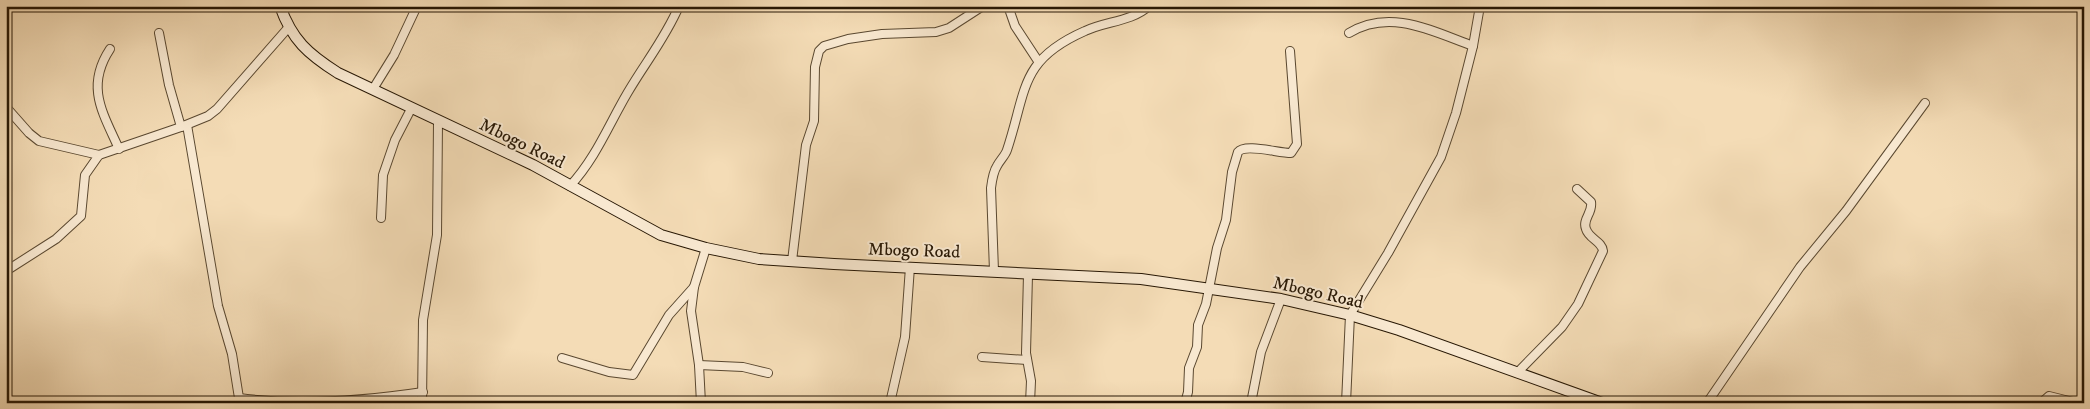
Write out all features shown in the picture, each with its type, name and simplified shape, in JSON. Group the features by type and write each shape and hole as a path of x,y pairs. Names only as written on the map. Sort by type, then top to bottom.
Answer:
{"main road":[{"name":"Mbogo Road","path":"280,6 288,28 309,54 338,73 410,109 533,165 661,235 706,248 759,259 1028,275 1141,279 1281,299 1350,315 1399,330 1602,403"}],"street":[{"path":"373,89 394,55 417,6"},
{"path":"570,186 586,169 599,149 610,122 670,26 679,6"},
{"path":"792,261 806,145 814,121 815,66 819,51 824,46 882,34 936,32 949,28 983,6"},
{"path":"1008,6 1016,26 1038,61"},
{"path":"994,272 992,177 997,165 1006,152 1029,76 1038,61 1045,54 1085,30 1133,16 1149,6"},
{"path":"1346,403 1350,315 1388,253 1441,157 1456,113 1473,46 1480,6"},
{"path":"1349,33 1364,24 1379,22 1410,23 1473,46"},
{"path":"6,107 28,133 40,141 100,155 208,116 217,109 288,28"},
{"path":"159,34 169,85 184,126 218,306 232,354 237,400 291,402 383,398 423,392"},
{"path":"110,49 98,75 98,100 119,149"},
{"path":"1184,403 1188,392 1190,368 1198,341 1198,325 1206,304 1217,248 1226,220 1232,172 1238,152 1246,147 1290,153 1297,144 1290,51"},
{"path":"1707,403 1800,267 1846,211 1925,103"},
{"path":"381,218 383,174 395,140 410,109"},
{"path":"422,403 423,320 437,234 438,122"},
{"path":"6,271 56,239 79,218 85,175 100,155"},
{"path":"1517,373 1562,327 1578,304 1603,252 1601,244 1587,232 1585,227 1585,221 1591,213 1591,202 1577,189"},
{"path":"701,403 700,365 691,311 694,287 706,248"},
{"path":"890,403 905,337 910,267"},
{"path":"1028,275 1027,360 1031,388 1030,403"},
{"path":"562,358 609,372 633,375 669,315 694,287"},
{"path":"1251,403 1261,352 1281,299"},
{"path":"982,357 1027,360"},
{"path":"700,365 743,368 768,373"},
{"path":"2042,403 2050,396 2077,403"}]}
